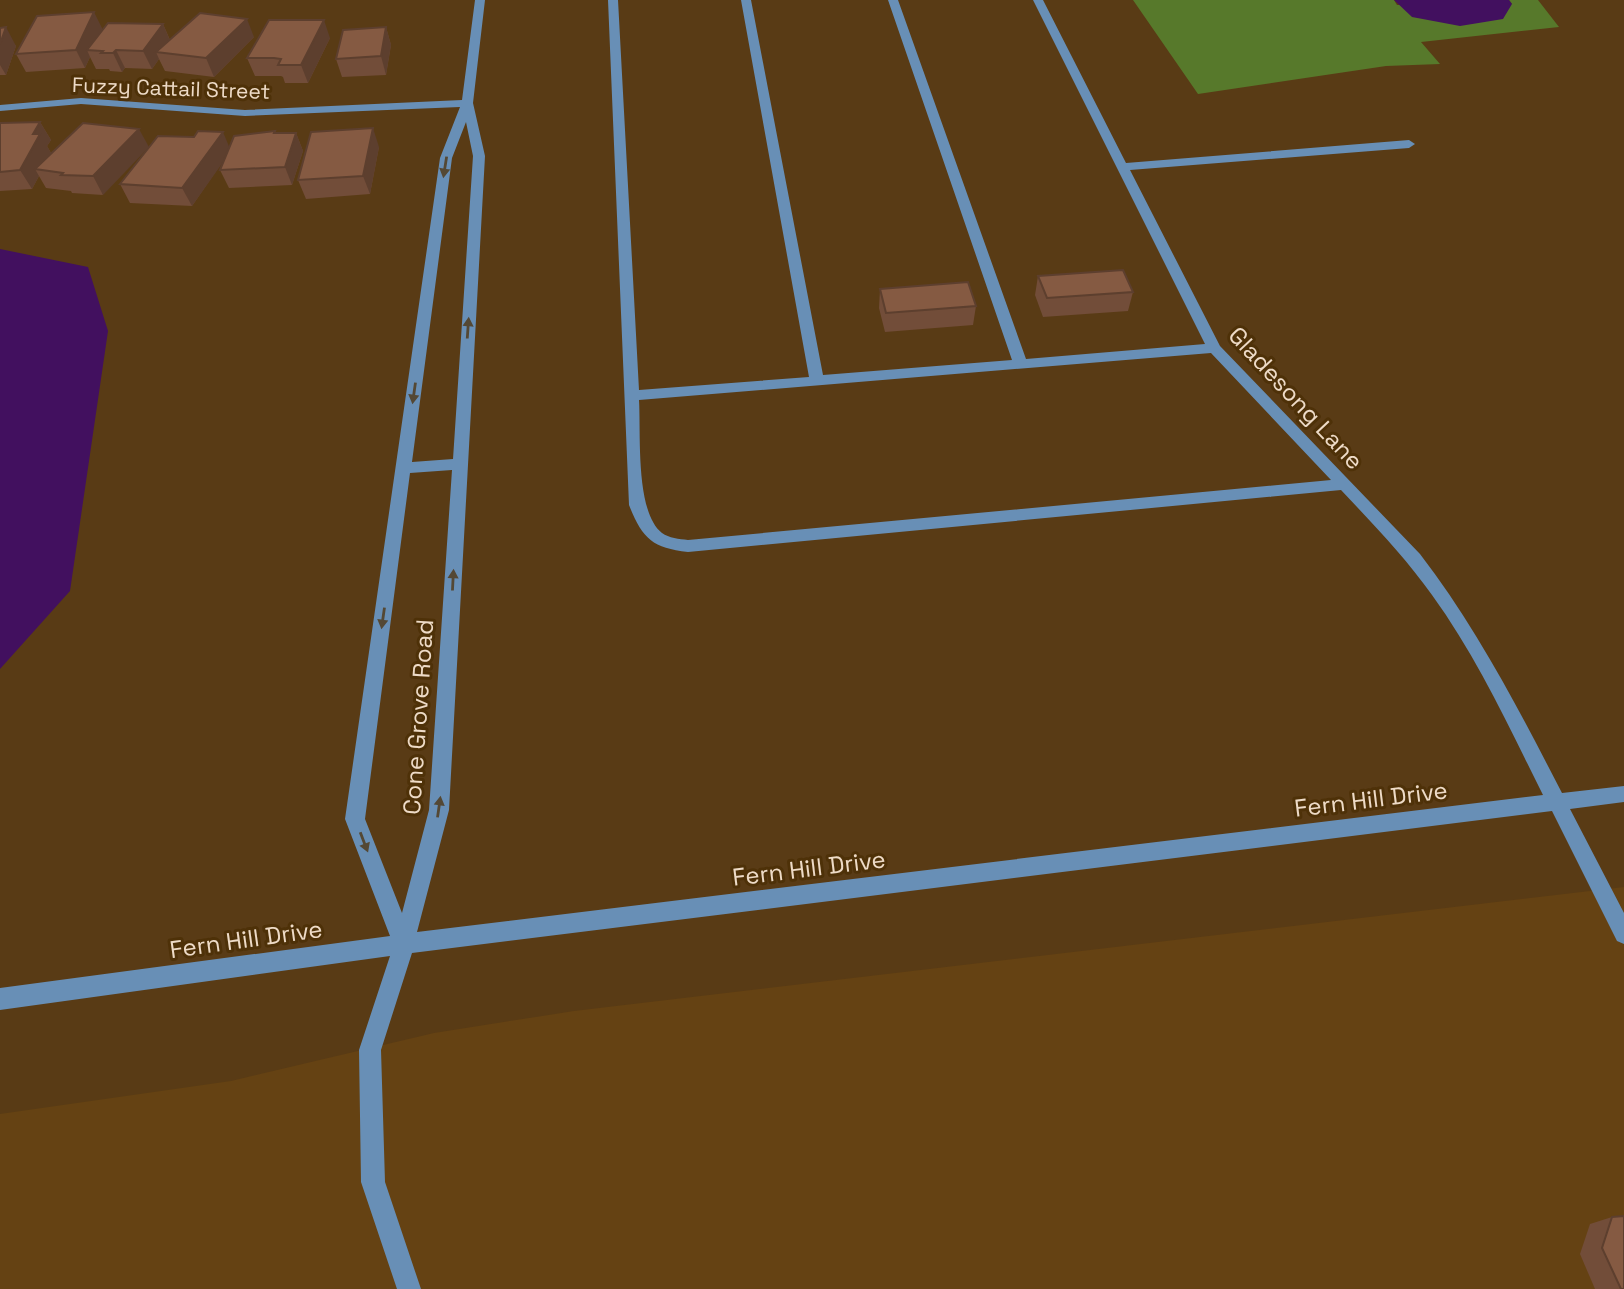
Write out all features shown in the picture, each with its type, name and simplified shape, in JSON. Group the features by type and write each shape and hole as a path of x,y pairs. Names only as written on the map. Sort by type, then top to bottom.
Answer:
{"street":[{"name":"Cone Grove Road","path":"404,944 355,819 446,158 467,103 480,0"},
{"path":"613,0 637,505 651,534 659,541 688,546 1345,484"},
{"path":"746,0 817,381"},
{"path":"893,0 1021,364"},
{"name":"Gladesong Lane","path":"1038,0 1214,348 1414,558 1466,632 1527,740 1556,803 1624,934"},
{"name":"Fuzzy Cattail Street","path":"0,108 81,101 246,113 467,103"},
{"name":"Cone Grove Road","path":"404,944 439,810 479,156 467,103"},
{"path":"1122,167 1409,144"},
{"path":"632,396 1214,348"},
{"path":"404,468 460,464"},
{"name":"Fern Hill Drive","path":"0,999 404,944 1624,794"},
{"path":"404,944 370,1051 373,1182 409,1289"}],"shaded area":[{"path":"1394,0 1509,0 1512,4 1503,19 1460,26 1412,17"},
{"path":"0,249 88,267 108,331 70,591 0,669"},
{"path":"1624,887 1624,1289 0,1289 0,1114 231,1081 434,1033 574,1011"}],"green space":[{"path":"1133,0 1394,0 1397,5 1512,4 1509,0 1538,0 1559,27 1421,42 1440,64 1386,66 1198,94"}],"building":[{"path":"94,12 76,50 16,54 37,16"},
{"path":"200,13 247,19 206,58 156,52"},
{"path":"269,20 324,20 301,65 278,65 281,59 274,58 247,58"},
{"path":"108,23 163,24 143,51 116,50 113,53 101,53 103,51 87,50"},
{"path":"6,27 0,44 0,28"},
{"path":"386,27 381,56 336,59 343,30"},
{"path":"40,122 33,134 40,134 20,170 0,172 0,123"},
{"path":"83,123 139,129 93,176 61,175 63,173 35,169"},
{"path":"373,128 363,176 298,180 311,132"},
{"path":"198,131 223,132 182,188 120,184 158,136 194,137"},
{"path":"275,131 274,133 296,133 285,167 220,170 234,136"},
{"path":"1123,270 1133,292 1047,298 1038,276"},
{"path":"968,282 976,306 886,313 880,289"},
{"path":"1624,1216 1624,1289 1621,1289 1602,1248 1612,1217"}]}
